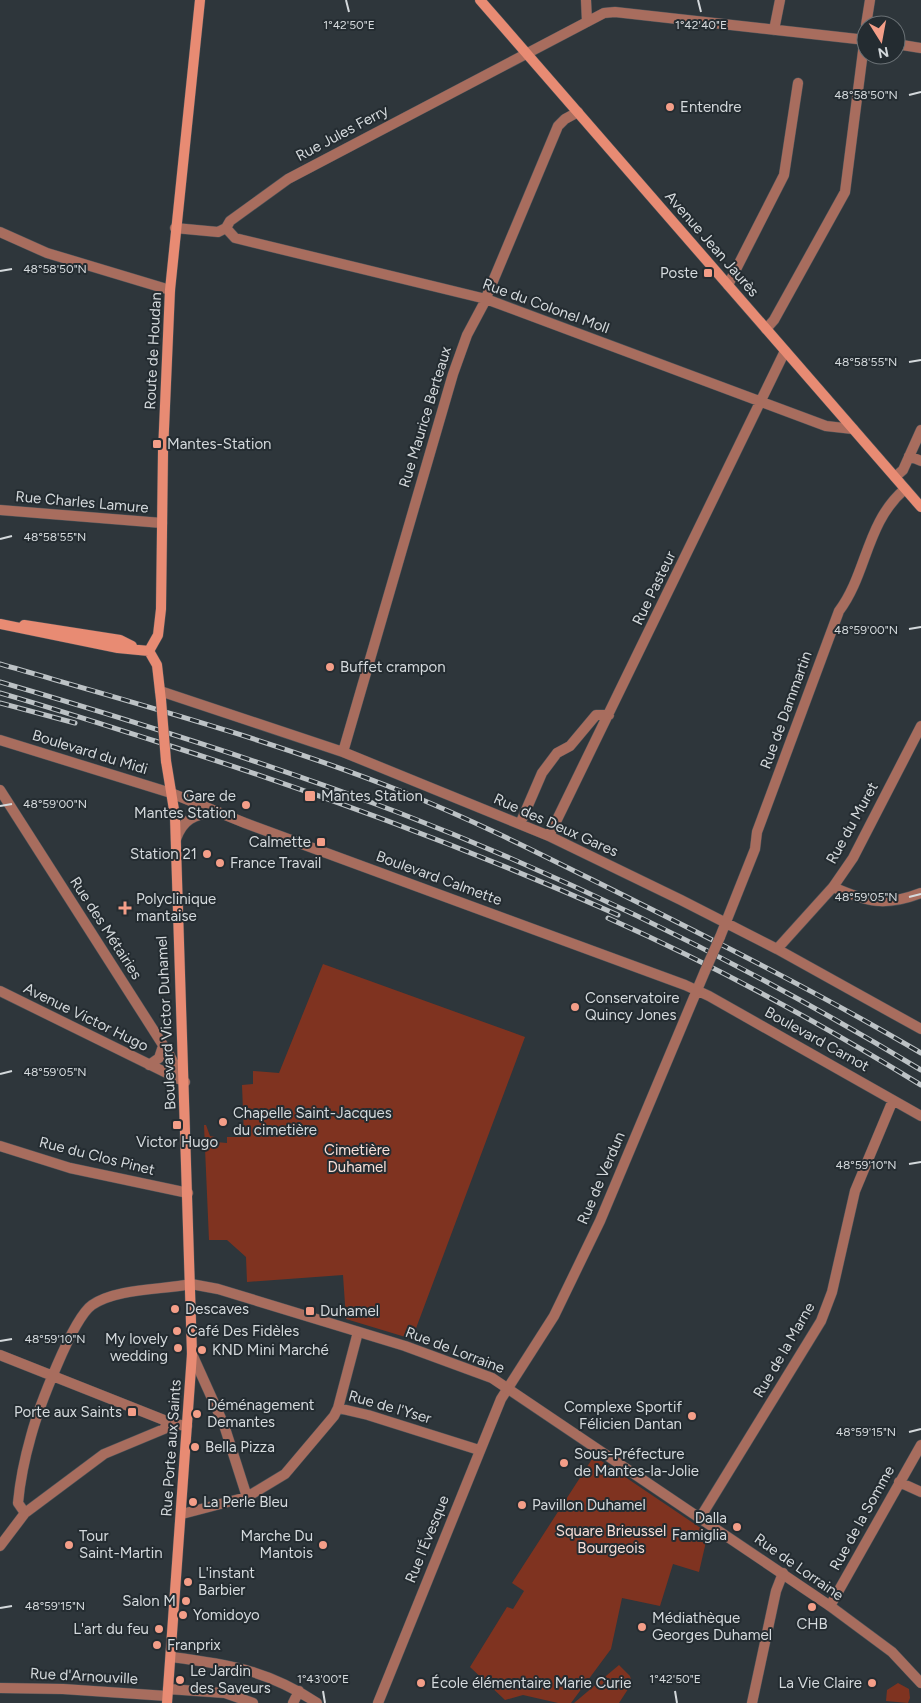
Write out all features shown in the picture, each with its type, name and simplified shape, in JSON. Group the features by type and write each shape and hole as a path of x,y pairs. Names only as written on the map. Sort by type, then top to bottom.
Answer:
{"main road":[{"name":"Route de Houdan","path":"149,650 155,644 159,626 170,290 200,0"},
{"name":"Avenue Jean Jaurès","path":"480,0 921,507"},
{"path":"0,623 118,648 149,650 157,665 161,696"},
{"name":"Boulevard Victor Duhamel","path":"161,696 166,761 175,816 191,1284"},
{"name":"Rue Porte aux Saints","path":"167,1696 182,1514 192,1354 191,1284"}],"street":[{"path":"586,0 587,22"},
{"path":"774,30 780,0"},
{"path":"868,15 870,0"},
{"name":"Rue Jules Ferry","path":"226,228 230,221 288,179 604,13 615,12 856,39"},
{"path":"906,46 921,48"},
{"path":"766,330 774,320 845,192 862,65"},
{"path":"728,285 784,175 798,83"},
{"name":"Rue Maurice Berteaux","path":"344,752 453,374 467,335 486,299 558,126 578,112"},
{"path":"175,228 218,232 226,228"},
{"name":"Rue du Colonel Moll","path":"226,228 235,238 486,299 826,426 852,429"},
{"path":"0,232 47,252 170,290"},
{"name":"Rue Pasteur","path":"549,836 786,351"},
{"path":"894,477 903,470 921,430"},
{"path":"909,456 921,461"},
{"name":"Rue de Dammartin","path":"720,937 755,849 757,832 839,611 847,600 866,549 887,508 905,490"},
{"name":"Rue Charles Lamure","path":"0,510 162,524"},
{"name":"Rue des Deux Gares","path":"161,696 344,752 549,836 777,949 921,1029"},
{"path":"520,824 542,773 557,753 570,746 596,715 609,715"},
{"name":"Rue du Muret","path":"777,949 833,887 853,858 921,726"},
{"name":"Boulevard du Midi","path":"0,740 171,793"},
{"name":"Rue des Métairies","path":"0,790 185,1082"},
{"name":"Boulevard Calmette","path":"171,793 215,812 468,904 697,991"},
{"path":"175,840 181,826 185,822 215,812"},
{"path":"833,887 850,894 881,902 894,902 921,893"},
{"name":"Rue de Verdun","path":"508,1388 554,1316 600,1221 720,937"},
{"name":"Avenue Victor Hugo","path":"0,991 185,1082"},
{"name":"Boulevard Carnot","path":"697,991 921,1116"},
{"path":"150,1065 159,1058 163,1046"},
{"name":"Rue de la Marne","path":"700,1518 821,1321 832,1292 855,1191 893,1100"},
{"name":"Rue du Clos Pinet","path":"0,1146 70,1168 188,1193"},
{"name":"Rue de Lorraine","path":"25,1513 18,1503 31,1435 54,1375 75,1328 91,1306 105,1299 146,1288 191,1284 218,1289 358,1332 492,1378 830,1606 892,1652 921,1683"},
{"path":"338,1408 358,1332"},
{"path":"192,1354 230,1442 247,1497"},
{"path":"0,1355 186,1426"},
{"name":"Rue l'Évesque","path":"378,1703 479,1450 501,1399 508,1388"},
{"name":"Rue de l'Yser","path":"182,1514 247,1497 285,1474 334,1416 338,1408 368,1415 479,1450"},
{"path":"0,1546 25,1513 104,1454 164,1429 169,1421"},
{"name":"Rue de la Somme","path":"830,1606 921,1445"},
{"path":"900,1482 921,1492"},
{"path":"752,1703 776,1591 783,1573"},
{"path":"171,1657 230,1665 274,1678 317,1703"},
{"name":"Rue d'Arnouville","path":"0,1688 63,1689 167,1696 225,1694 253,1703"},
{"path":"294,1703 299,1691"}],"green space":[{"name":"Cimetière Duhamel","path":"323,964 525,1037 412,1339 346,1319 343,1275 247,1282 246,1257 227,1240 209,1240 204,1125 206,1125 210,1136 215,1137 216,1142 227,1143 227,1137 244,1137 242,1085 253,1084 253,1071 279,1073"},
{"name":"Square Brieussel Bourgeois","path":"594,1456 708,1533 699,1572 673,1564 660,1606 622,1598 611,1649 571,1703 558,1703 523,1695 505,1700 470,1667 507,1607 513,1609 524,1591 512,1583"},
{"path":"619,1665 630,1676 632,1683 619,1703 574,1703"},
{"path":"898,1683 909,1689 910,1698 908,1703 886,1701 887,1690"}],"railway":[{"path":"0,664 254,739 354,773 432,804 518,843 704,936 813,993 921,1053"},
{"path":"0,682 150,727 250,760 397,812 465,839 665,929 794,997 921,1070"},
{"path":"0,693 214,760 331,800 505,867 618,915"},
{"path":"0,703 75,723"},
{"path":"608,918 767,996 921,1085"}],"place":[{"name":"Entendre","path":"670,107"},
{"name":"Poste","path":"708,273"},
{"name":"Mantes-Station","path":"157,444"},
{"name":"Buffet crampon","path":"330,667"},
{"name":"Mantes Station","path":"310,796"},
{"name":"Gare de Mantes Station","path":"246,805"},
{"name":"Calmette","path":"321,842"},
{"name":"Station 21","path":"207,854"},
{"name":"France Travail","path":"220,863"},
{"name":"Polyclinique mantaise","path":"125,908"},
{"name":"Conservatoire Quincy Jones","path":"575,1007"},
{"name":"Chapelle Saint-Jacques du cimetière","path":"223,1122"},
{"name":"Victor Hugo","path":"177,1125"},
{"name":"Descaves","path":"175,1309"},
{"name":"Duhamel","path":"310,1311"},
{"name":"Café Des Fidèles","path":"177,1331"},
{"name":"My lovely wedding","path":"178,1348"},
{"name":"KND Mini Marché","path":"202,1350"},
{"name":"Porte aux Saints","path":"132,1412"},
{"name":"Déménagement Demantes","path":"197,1414"},
{"name":"Complexe Sportif Félicien Dantan","path":"692,1416"},
{"name":"Bella Pizza","path":"195,1447"},
{"name":"Sous-Préfecture de Mantes-la-Jolie","path":"564,1463"},
{"name":"La Perle Bleu","path":"193,1502"},
{"name":"Pavillon Duhamel","path":"522,1505"},
{"name":"Dalla Famiglia","path":"737,1527"},
{"name":"Tour Saint-Martin","path":"69,1545"},
{"name":"Marche Du Mantois","path":"323,1545"},
{"name":"L'instant Barbier","path":"188,1582"},
{"name":"Salon M","path":"186,1601"},
{"name":"CHB","path":"812,1607"},
{"name":"Yomidoyo","path":"183,1615"},
{"name":"Médiathèque Georges Duhamel","path":"642,1627"},
{"name":"L'art du feu","path":"159,1629"},
{"name":"Franprix","path":"157,1645"},
{"name":"Le Jardin des Saveurs","path":"180,1680"},
{"name":"École élémentaire Marie Curie","path":"421,1683"},
{"name":"La Vie Claire","path":"872,1683"}]}
